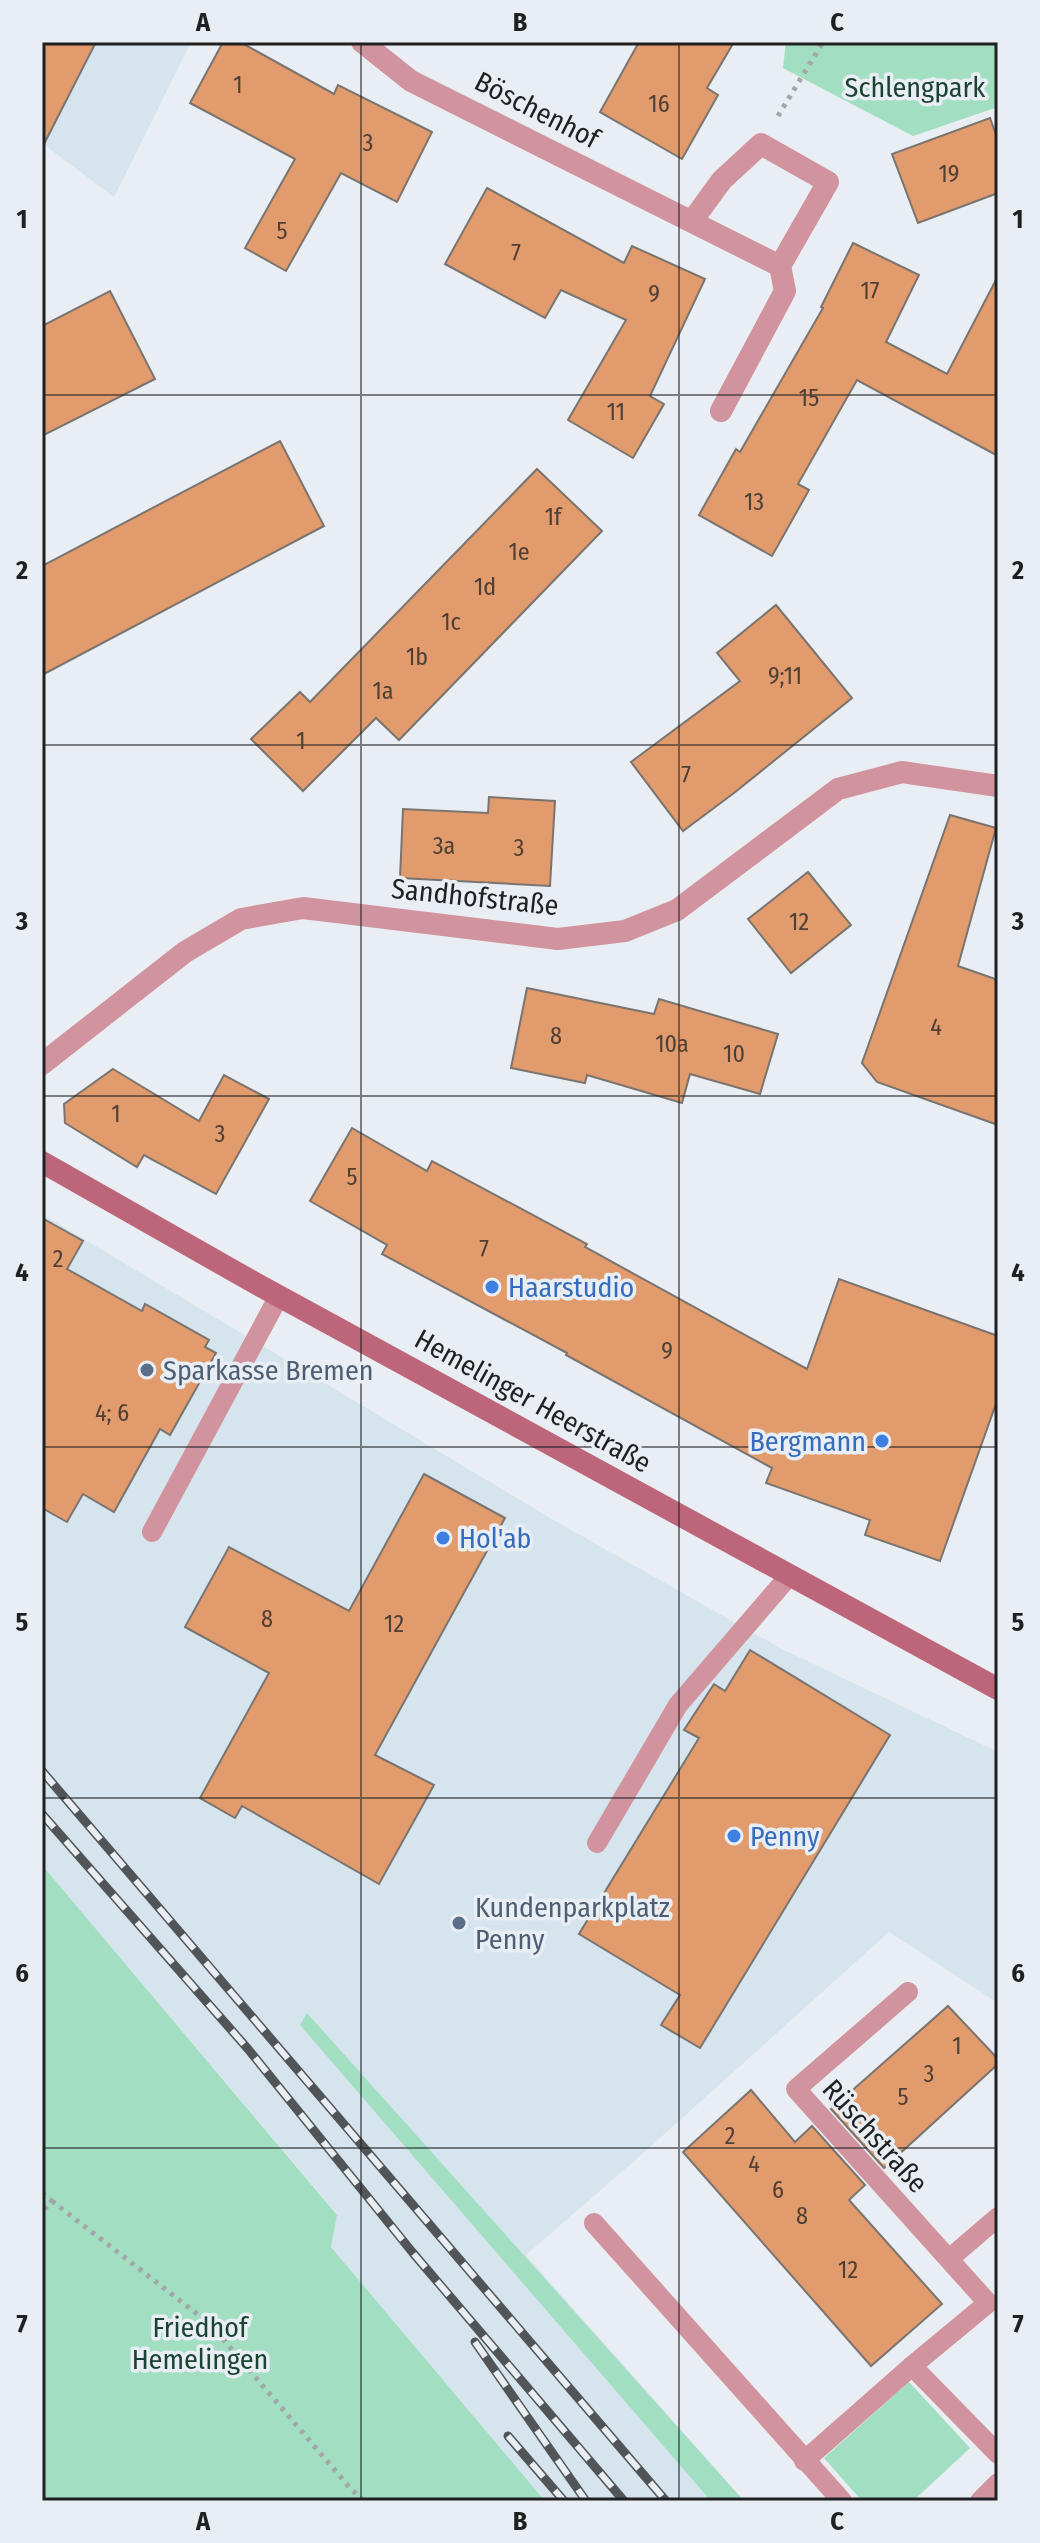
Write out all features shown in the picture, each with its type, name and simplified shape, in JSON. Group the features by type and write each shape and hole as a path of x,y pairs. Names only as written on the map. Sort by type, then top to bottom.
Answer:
{"main road":[{"name":"Hemelinger Heerstraße","path":"42,1162 279,1296 998,1689"}],"street":[{"name":"Böschenhof","path":"362,42 411,81 780,266"},
{"path":"692,221 722,180 761,144 828,182 780,266 785,291 721,411"},
{"name":"Sandhofstraße","path":"42,1064 185,952 241,919 303,908 558,939 625,931 677,910 838,789 902,772 998,786"}],"lane":[{"path":"152,1532 279,1296"},
{"path":"597,1843 678,1705 789,1576"},
{"name":"Rüschstraße","path":"804,2461 988,2303 796,2089 908,1992"},
{"path":"949,2259 998,2217"},
{"path":"594,2223 842,2501"},
{"path":"912,2366 998,2454"},
{"path":"980,2501 998,2483"}],"path":[{"path":"761,144 823,42"},
{"path":"42,2193 210,2324 364,2501"},
{"path":"42,2212 52,2201"},
{"path":"349,2501 356,2494"}],"shaded area":[{"path":"42,42 191,42 114,197 42,143"},
{"path":"42,1214 550,1518 780,1648 998,1752 998,2003 889,1932 526,2255 744,2501 545,2501 331,2247 337,2214 42,1865"}],"green space":[{"name":"Schlengpark","path":"786,42 998,42 998,107 913,136 783,68"},
{"name":"Friedhof Hemelingen","path":"42,1865 337,2215 331,2247 545,2501 42,2501"},
{"path":"307,2013 744,2501 711,2501 300,2025"},
{"path":"909,2382 970,2448 913,2501 862,2501 824,2458"}],"building":[{"path":"42,42 96,42 42,148"},
{"path":"223,42 240,42 334,94 338,85 432,132 397,202 341,173 286,271 245,248 295,159 190,103"},
{"path":"639,42 734,42 707,88 718,95 682,159 600,112"},
{"path":"990,118 998,140 998,193 918,223 892,154"},
{"path":"487,188 624,263 632,246 705,279 650,396 664,404 633,458 568,420 626,320 561,290 545,318 445,264"},
{"path":"853,243 919,275 886,342 947,374 998,276 998,456 857,380 798,484 809,490 772,556 699,515 736,449 740,452 823,308"},
{"path":"110,291 155,379 42,436 42,326"},
{"path":"280,441 324,526 42,675 42,566"},
{"path":"537,469 602,531 399,740 376,718 303,791 251,739 300,692 310,702"},
{"path":"776,605 852,698 683,831 631,762 740,681 717,653"},
{"path":"489,797 555,801 550,886 400,878 403,809 488,813"},
{"path":"950,815 996,828 958,966 998,980 998,1125 877,1082 862,1063"},
{"path":"808,872 851,925 791,973 748,919"},
{"path":"527,988 654,1014 659,999 778,1034 760,1094 690,1074 682,1103 587,1075 585,1083 511,1068"},
{"path":"113,1069 199,1121 224,1075 269,1099 216,1194 144,1155 137,1167 65,1123 64,1104"},
{"path":"352,1128 427,1171 432,1161 587,1244 585,1247 807,1369 839,1279 998,1336 998,1398 940,1561 865,1535 870,1520 766,1483 772,1468 382,1254 387,1245 310,1201"},
{"path":"42,1218 83,1241 67,1269 142,1311 145,1304 209,1340 205,1347 216,1353 170,1435 160,1429 114,1512 83,1494 67,1522 42,1508"},
{"path":"424,1474 505,1518 375,1755 434,1785 379,1884 242,1806 235,1818 200,1798 269,1673 185,1627 229,1547 349,1611"},
{"name":"Penny","path":"750,1650 890,1735 700,2048 661,2025 680,1995 579,1934 699,1738 684,1730 714,1684 725,1691"},
{"path":"948,2006 998,2059 998,2064 884,2168 831,2109"},
{"path":"751,2090 795,2142 812,2126 865,2185 849,2200 942,2304 871,2366 683,2152"}],"railway":[{"path":"42,1771 666,2501"},
{"path":"42,1814 248,2049 413,2253 624,2501"},
{"path":"475,2342 586,2501"},
{"path":"508,2436 564,2501"}],"place":[{"name":"Haarstudio","path":"492,1287"},
{"name":"Sparkasse Bremen","path":"147,1370"},
{"name":"Bergmann","path":"882,1441"},
{"name":"Hol'ab","path":"443,1538"},
{"name":"Penny","path":"734,1836"},
{"name":"Kundenparkplatz Penny","path":"459,1923"}]}
